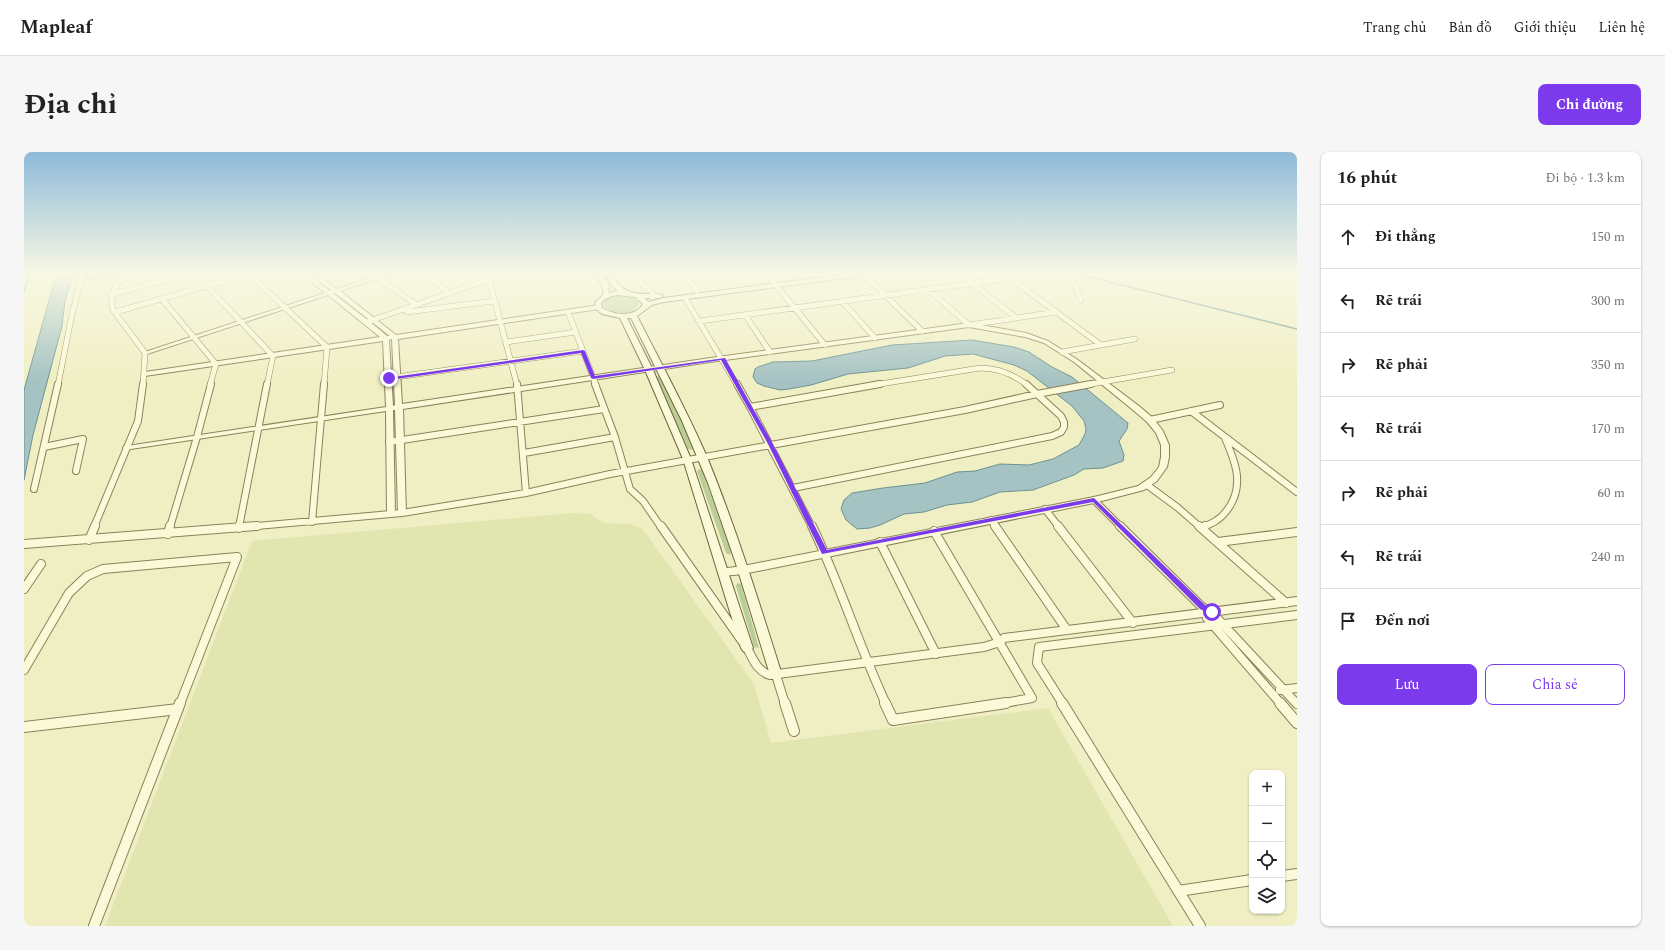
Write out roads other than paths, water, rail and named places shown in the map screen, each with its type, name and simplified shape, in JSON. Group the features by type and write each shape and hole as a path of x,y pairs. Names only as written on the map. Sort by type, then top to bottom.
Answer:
{"main road":[{"path":"600,308 608,314 622,316 633,314 644,309"},
{"path":"633,314 661,368 702,457 743,570 776,675"},
{"path":"622,316 649,370 687,460 748,648"}],"street":[{"path":"34,489 63,365 74,308"},
{"path":"89,540 138,421 145,374 145,353 114,308"},
{"path":"116,312 130,308"},
{"path":"170,308 216,364"},
{"path":"228,308 273,356"},
{"path":"145,353 284,308"},
{"path":"284,308 327,347"},
{"path":"348,308 386,339 389,378 388,408 391,514"},
{"path":"359,308 395,337 398,377 402,513"},
{"path":"367,322 409,308"},
{"path":"396,313 436,308"},
{"path":"496,308 518,389 526,493"},
{"path":"145,374 592,308"},
{"path":"692,308 750,407 793,488 825,553 867,663 893,720 1015,702 1032,698 934,531"},
{"path":"700,321 794,308"},
{"path":"795,308 825,345"},
{"path":"848,308 875,338"},
{"path":"899,308 922,330"},
{"path":"950,308 969,324"},
{"path":"1004,308 1015,317"},
{"path":"1051,308 1101,345"},
{"path":"568,312 615,437 626,471 630,490 643,501 748,648 763,673 776,675 984,647 1000,642 1004,638 1209,615 1223,624 1297,704"},
{"path":"984,325 1015,317 1056,312"},
{"path":"745,315 770,352"},
{"path":"127,448 388,408 969,324 984,325 1026,335 1046,342 1062,352 1105,383 1150,420 1160,433 1166,450 1163,467 1154,479 1146,485 1121,494 743,570 723,572"},
{"path":"506,342 576,332"},
{"path":"1062,352 1135,339"},
{"path":"312,522 327,347"},
{"path":"389,378 583,351"},
{"path":"239,528 260,428 273,356"},
{"path":"168,534 197,437 216,364"},
{"path":"750,407 977,368 992,368 1012,374 1063,418 1065,427 1062,432 1057,435 793,488"},
{"path":"24,544 168,534 402,513 526,493 626,471 964,410 1037,394 1172,370"},
{"path":"1150,420 1220,405"},
{"path":"389,442 604,409"},
{"path":"1191,411 1297,492"},
{"path":"1201,528 1223,516 1237,493 1237,466 1224,436"},
{"path":"524,453 615,437"},
{"path":"44,447 82,439 76,472"},
{"path":"1146,485 1177,507 1286,603"},
{"path":"1094,500 1209,615 1269,691 1297,722"},
{"path":"1044,509 1133,623"},
{"path":"991,520 1067,630"},
{"path":"1218,542 1297,532"},
{"path":"880,542 936,654"},
{"path":"24,670 69,593 90,574 104,569 237,557 94,926"},
{"path":"24,589 41,564"},
{"path":"1200,926 1037,663 1039,647 1087,640 1209,615 1297,602"},
{"path":"1223,624 1297,615"},
{"path":"776,675 794,731"},
{"path":"1269,691 1297,688"},
{"path":"24,727 178,709"},
{"path":"1285,876 1297,874"},
{"path":"1178,891 1249,880"}],"water":[{"path":"47,308 64,308 62,326 33,435 24,480 24,390"},
{"path":"972,340 1014,347 1029,352 1052,367 1072,377 1128,423 1127,429 1119,441 1124,455 1123,461 1103,468 1084,469 1074,475 1033,490 1000,492 972,502 947,505 924,512 904,514 880,525 870,528 857,529 846,520 841,509 844,500 852,493 925,483 957,472 975,471 1000,464 1029,465 1053,459 1079,445 1085,434 1086,429 1084,421 1072,406 1027,371 1014,365 973,354 945,356 908,368 848,374 811,385 780,390 757,383 753,377 755,369 773,362 812,361 892,345"}],"waterway":[{"path":"1214,308 1297,329"}]}
